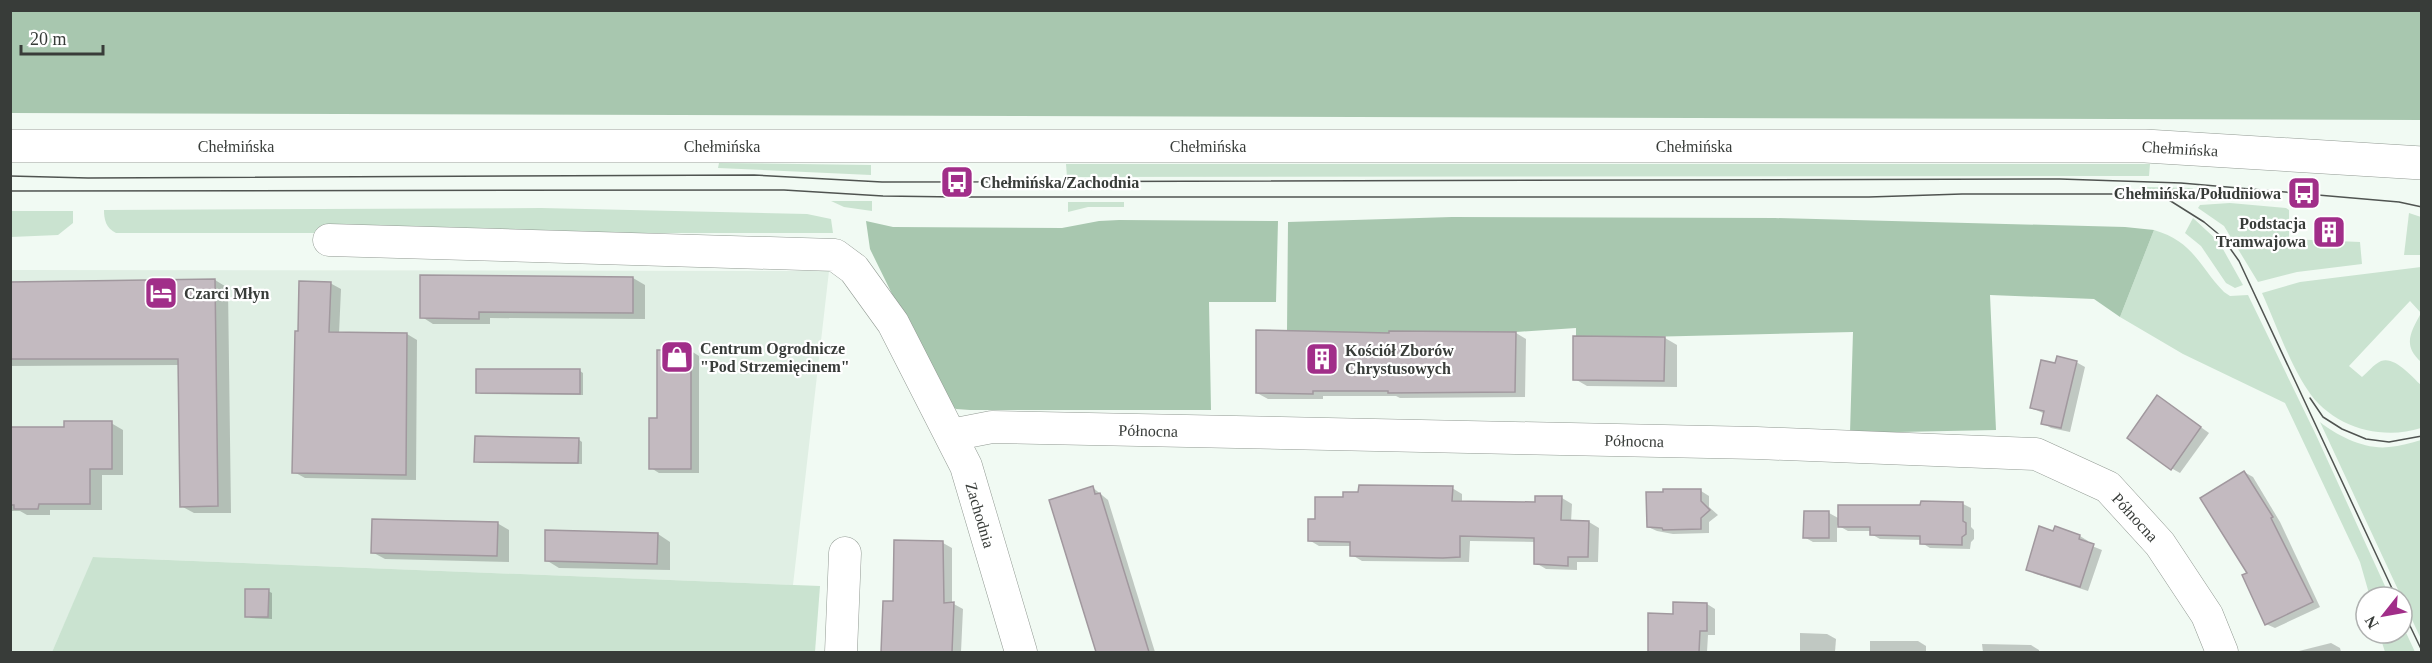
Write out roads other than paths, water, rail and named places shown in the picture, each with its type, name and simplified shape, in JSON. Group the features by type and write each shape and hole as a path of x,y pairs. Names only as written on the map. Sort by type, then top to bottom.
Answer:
{"main road":[{"name":"Chełmińska","path":"10,146 2145,146 2416,161"}],"street":[{"name":"Zachodnia","path":"329,240 835,255 854,269 893,323 951,435 970,477 1021,652"},
{"name":"Północna","path":"951,435 992,427 1757,443 2036,454 2108,487 2160,544 2207,615 2222,652"},
{"path":"841,652 845,553"}],"tram line":[{"path":"10,176 88,178 754,175 882,182 2060,179 2181,183 2399,202 2422,207"},
{"path":"10,191 784,190 883,196 957,197 1869,197 1962,194 2121,194 2169,200 2204,222 2222,237 2239,261 2390,585"},
{"path":"2310,398 2323,417 2342,429 2366,439 2389,442 2422,436"},
{"path":"2414,634 2422,651"}],"place":[{"name":"Chełmińska/Zachodnia","path":"957,182"},
{"name":"Chełmińska/Południowa","path":"2304,193"},
{"name":"Podstacja Tramwajowa","path":"2329,232"},
{"name":"Czarci Młyn","path":"161,293"},
{"name":"Centrum Ogrodnicze \"Pod Strzemięcinem\"","path":"677,357"},
{"name":"Kościół Zborów Chrystusowych","path":"1322,359"}]}
